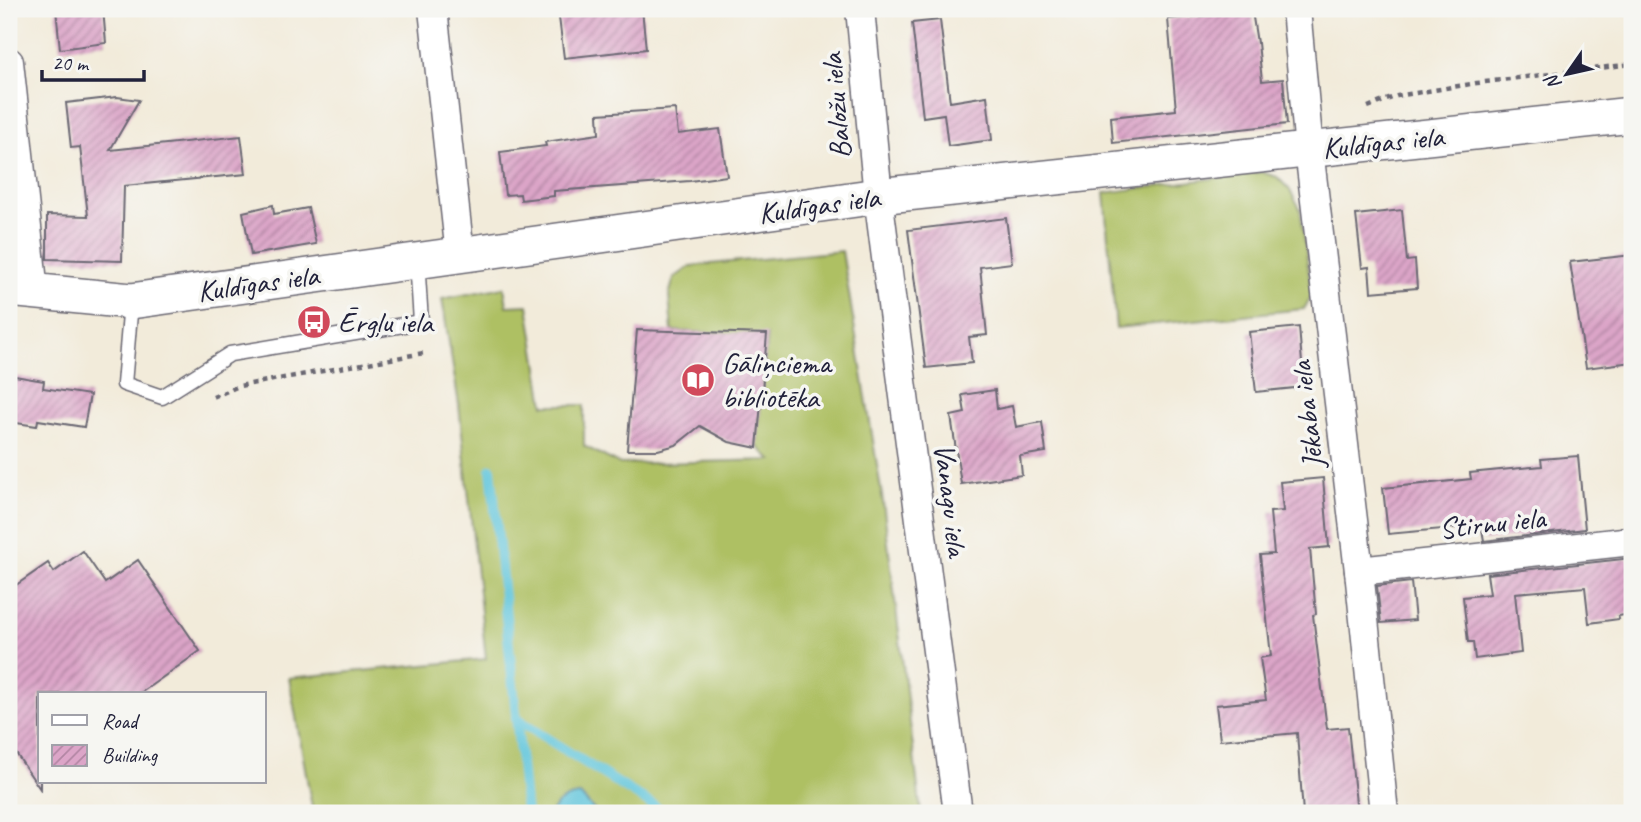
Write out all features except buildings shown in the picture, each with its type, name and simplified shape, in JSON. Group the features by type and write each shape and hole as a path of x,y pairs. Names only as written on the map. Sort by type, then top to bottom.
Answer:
{"street":[{"path":"433,9 460,255"},
{"name":"Baložu iela","path":"860,9 878,196"},
{"name":"Jēkaba iela","path":"1296,9 1309,150 1359,571 1384,813"},
{"path":"9,62 21,290"},
{"name":"Kuldīgas iela","path":"21,290 131,301 878,196 1632,115"},
{"name":"Vanagu iela","path":"878,196 958,813"},
{"name":"Stirnu iela","path":"1359,571 1632,541"}],"lane":[{"path":"131,301 124,384 162,397 230,354 421,322 416,260"}],"path":[{"path":"1360,110 1397,96 1632,64"},
{"path":"205,400 239,386 424,353"}],"green space":[{"path":"1261,172 1277,177 1289,189 1300,208 1312,295 1304,309 1116,328 1104,193"},
{"path":"842,251 883,502 921,813 313,813 289,678 486,659 459,405 442,299 504,287 507,306 528,305 544,405 584,405 584,446 619,464 772,460 757,446 767,335 672,331 669,295 674,278 691,266"}],"water":[{"path":"580,795 597,813 551,813 563,800"}],"waterway":[{"path":"491,469 526,813"},
{"path":"516,719 665,813"}],"place":[{"name":"Ērgļu iela","path":"314,322"},
{"name":"Gāliņciema bibliotēka","path":"698,380"}]}
